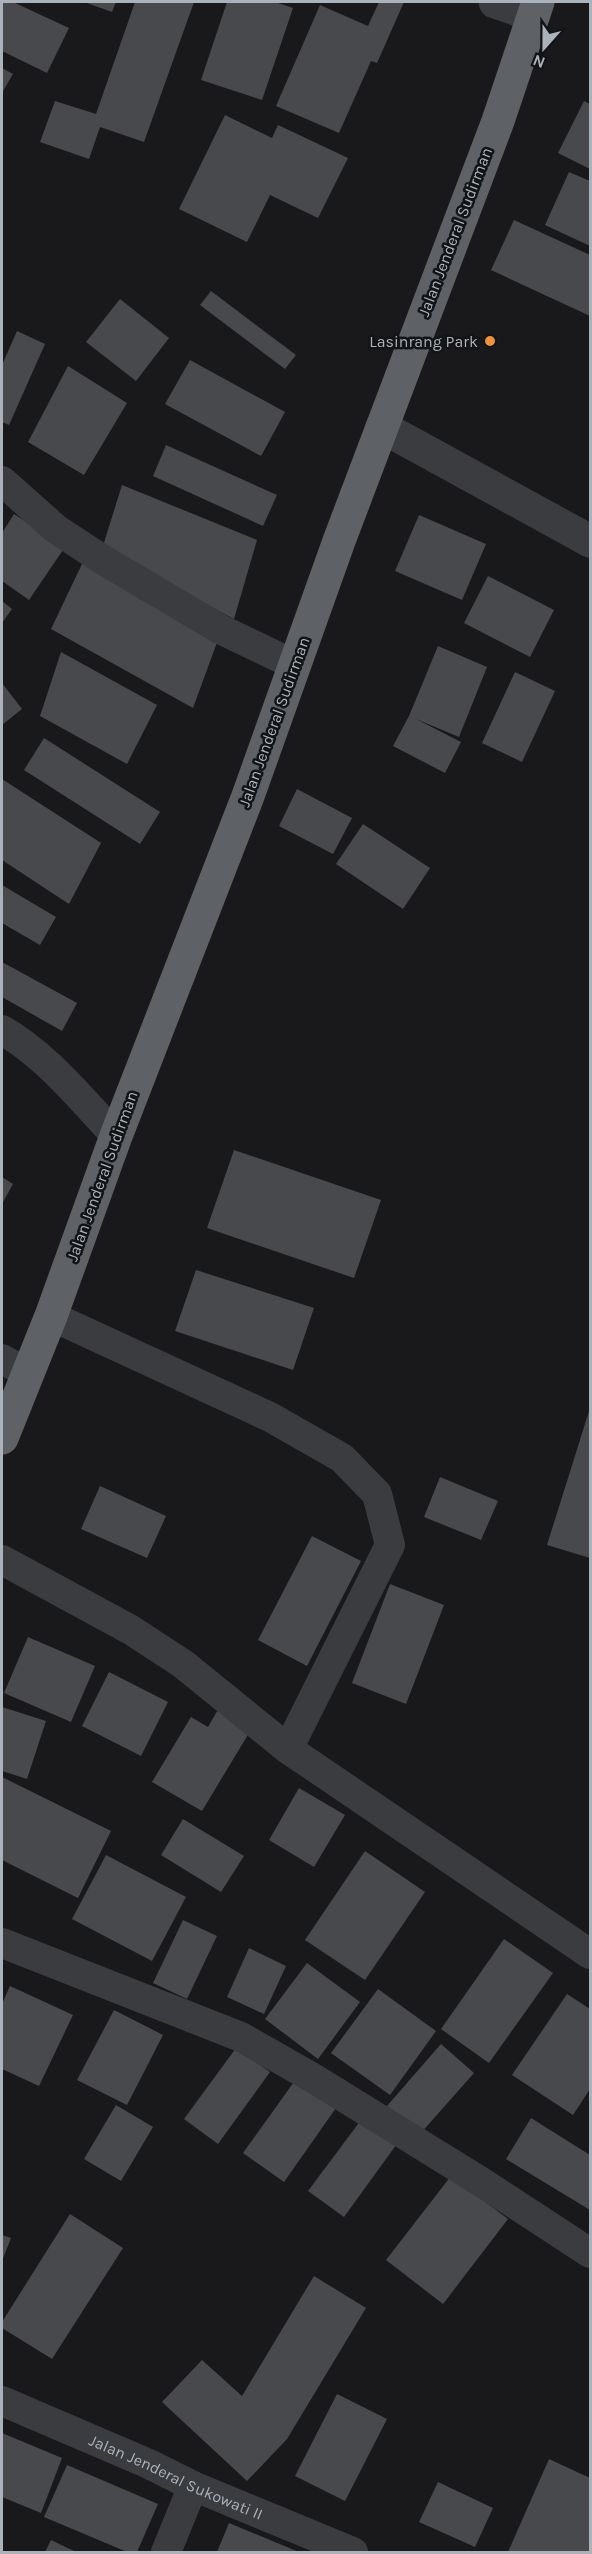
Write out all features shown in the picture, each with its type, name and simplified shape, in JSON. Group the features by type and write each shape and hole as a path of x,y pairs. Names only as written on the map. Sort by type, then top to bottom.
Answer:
{"highway":[{"name":"Jalan Jenderal Sudirman","path":"2,1438 14,1366 51,1316 116,1136 248,796 382,427 498,121 535,8"}],"street":[{"path":"495,2 535,8"},
{"path":"382,427 591,541"},
{"path":"2,481 56,529 100,558 220,629 295,665"},
{"path":"2,1029 18,1039 52,1070 116,1136"},
{"path":"51,1316 270,1417 342,1458 377,1494 390,1545 288,1749"},
{"path":"2,1560 140,1636 183,1664 288,1749 591,1954"},
{"path":"2,1943 241,2037 313,2078 591,2253"},
{"name":"Jalan Jenderal Sukowati II","path":"2,2401 149,2464 192,2486 353,2553"},
{"path":"166,2553 192,2486"}],"building":[{"path":"2,2 13,2 69,28 47,73 2,51"},
{"path":"84,2 116,2 112,12"},
{"path":"135,2 194,2 144,142 100,127 89,159 40,142 55,101 96,114"},
{"path":"227,2 275,2 293,8 262,100 201,80"},
{"path":"379,2 404,2 377,63 371,61 339,133 276,106 320,5 368,26"},
{"path":"2,68 13,74 2,93"},
{"path":"584,101 590,104 590,169 558,153"},
{"path":"225,115 272,138 278,125 348,158 318,218 270,195 247,242 179,209"},
{"path":"569,172 590,181 590,246 545,225"},
{"path":"514,220 590,255 590,316 491,270"},
{"path":"211,291 296,355 285,369 200,305"},
{"path":"120,299 169,338 136,381 86,342"},
{"path":"17,331 45,344 9,425 2,422 2,365"},
{"path":"190,360 285,412 261,456 165,404"},
{"path":"68,366 127,403 84,475 28,442"},
{"path":"166,445 277,495 263,526 153,476"},
{"path":"122,485 257,540 234,619 102,549"},
{"path":"14,514 65,547 29,600 2,581 2,533"},
{"path":"419,515 486,544 462,600 395,571"},
{"path":"82,564 219,637 193,708 51,629"},
{"path":"488,576 554,610 530,657 464,623"},
{"path":"2,601 12,609 2,623"},
{"path":"438,646 487,667 459,737 416,719 461,742 445,773 393,746 409,716"},
{"path":"61,652 157,705 127,764 40,716"},
{"path":"515,672 555,691 522,762 482,743"},
{"path":"2,683 22,709 2,725"},
{"path":"44,738 160,812 140,844 24,770"},
{"path":"2,779 101,843 69,904 2,860"},
{"path":"297,789 352,818 333,854 279,826"},
{"path":"363,824 430,868 403,909 336,864"},
{"path":"2,885 56,917 40,945 2,923"},
{"path":"2,962 77,1003 62,1031 2,997"},
{"path":"234,1150 381,1200 354,1278 207,1228"},
{"path":"2,1177 13,1184 2,1204"},
{"path":"196,1270 314,1308 293,1370 175,1331"},
{"path":"590,1408 590,1558 547,1545"},
{"path":"440,1477 498,1501 481,1540 424,1517"},
{"path":"100,1486 166,1516 147,1558 81,1529"},
{"path":"312,1536 361,1561 307,1666 258,1640"},
{"path":"390,1584 444,1605 406,1704 352,1683"},
{"path":"28,1637 95,1666 71,1722 4,1693"},
{"path":"109,1672 168,1702 141,1756 82,1726"},
{"path":"2,1707 46,1721 27,1779 2,1771"},
{"path":"219,1708 252,1728 202,1811 152,1782 191,1717 208,1727"},
{"path":"2,1777 111,1831 78,1898 2,1860"},
{"path":"299,1788 345,1815 314,1867 269,1840"},
{"path":"183,1819 244,1856 221,1892 161,1855"},
{"path":"365,1851 425,1892 365,1980 305,1940"},
{"path":"106,1855 186,1897 152,1961 72,1919"},
{"path":"183,1920 217,1936 187,1999 153,1983"},
{"path":"504,1939 553,1973 489,2063 441,2029"},
{"path":"249,1948 286,1966 264,2014 227,1997"},
{"path":"307,1963 360,2002 318,2059 265,2019"},
{"path":"10,1986 73,2015 39,2086 2,2069 2,2004"},
{"path":"378,1989 436,2031 390,2095 331,2053"},
{"path":"567,1994 590,2009 590,2089 573,2115 512,2075"},
{"path":"114,2010 163,2035 127,2105 77,2080"},
{"path":"441,2044 474,2073 420,2134 387,2106"},
{"path":"236,2048 270,2072 218,2144 184,2119"},
{"path":"296,2079 336,2108 284,2182 243,2153"},
{"path":"116,2105 153,2127 121,2181 84,2159"},
{"path":"364,2116 399,2141 344,2217 308,2191"},
{"path":"531,2118 590,2155 590,2210 506,2159"},
{"path":"451,2176 508,2219 443,2304 386,2260"},
{"path":"70,2214 123,2248 52,2359 2,2328 2,2322"},
{"path":"2,2235 11,2238 2,2261"},
{"path":"314,2276 366,2308 287,2439 247,2481 162,2402 202,2360 242,2396"},
{"path":"337,2394 387,2419 345,2501 295,2476"},
{"path":"2,2433 62,2458 41,2513 2,2497"},
{"path":"549,2459 590,2478 590,2552 508,2552"},
{"path":"67,2465 158,2504 137,2552 127,2552 44,2517"},
{"path":"438,2482 493,2508 475,2547 419,2522"},
{"path":"229,2523 299,2552 217,2552"},
{"path":"51,2540 76,2552 45,2552"}],"place":[{"name":"Lasinrang Park","path":"490,341"}]}
